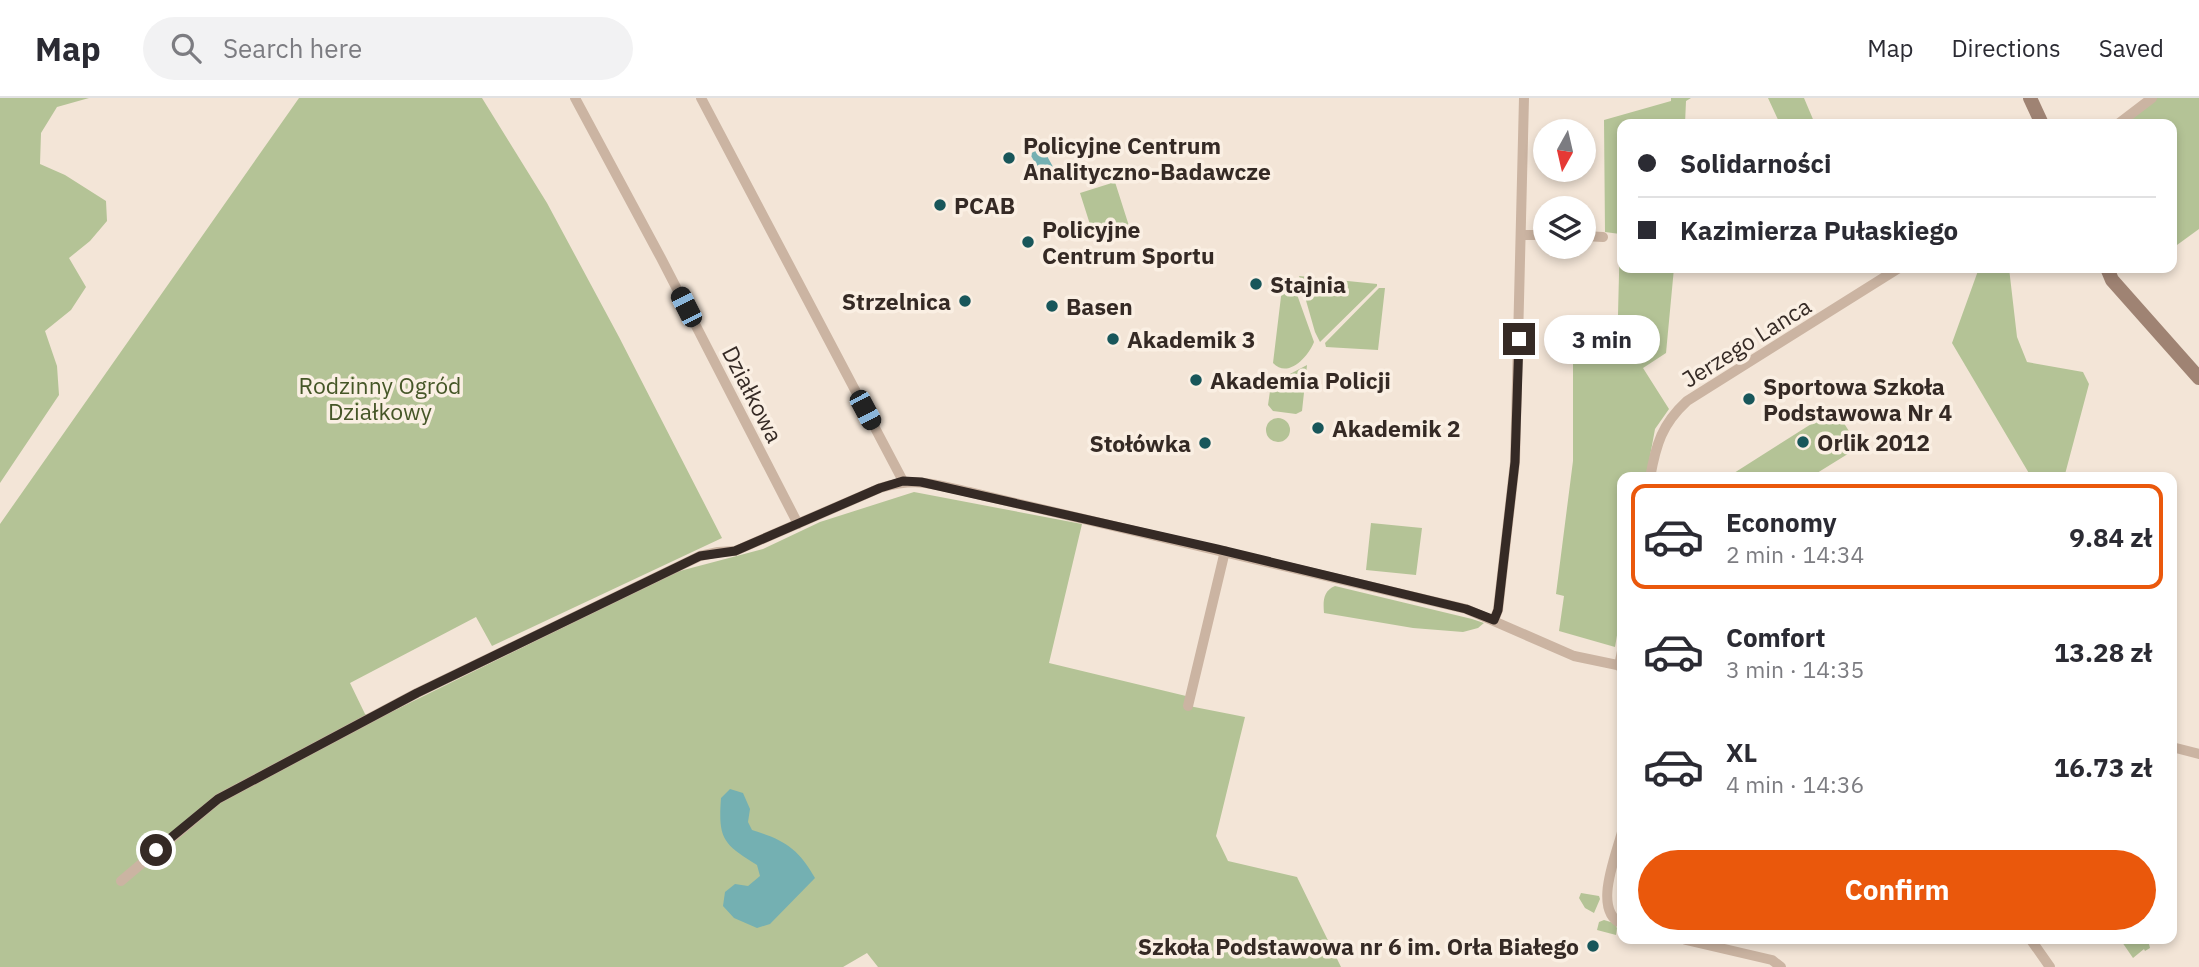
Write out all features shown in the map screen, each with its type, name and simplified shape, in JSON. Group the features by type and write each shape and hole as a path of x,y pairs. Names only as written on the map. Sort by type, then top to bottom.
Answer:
{"street":[{"name":"Działkowa","path":"575,98 798,524"},
{"path":"701,98 903,481"},
{"path":"1494,620 1498,610 1515,462 1524,98"},
{"path":"2030,98 2040,119"},
{"path":"2125,119 2152,98"},
{"path":"1521,234 1533,234"},
{"path":"1596,237 1603,237"},
{"name":"Jerzego Lanca","path":"1651,472 1661,432 1670,418 1688,401 1891,273"},
{"path":"2109,273 2112,280 2199,378"},
{"path":"121,881 218,799 363,721 700,556 735,551 880,488 903,481 969,492 1466,609 1574,656 1617,665"},
{"path":"1188,706 1225,551"},
{"path":"2177,748 2199,754"},
{"path":"1617,853 1606,898 1612,916 1617,920"},
{"path":"1703,944 1772,960 1781,967"},
{"path":"2034,944 2050,967"}],"green space":[{"path":"0,98 89,98 57,107 41,133 40,164 65,175 106,201 107,221 90,241 69,258 86,287 71,310 45,331 57,366 59,395 0,483"},
{"name":"Rodzinny Ogród Działkowy","path":"299,98 482,98 547,203 722,538 492,646 476,617 350,683 365,714 375,720 676,572 763,549 820,522 914,492 1082,524 1049,663 1186,696 1184,705 1245,717 1216,836 1228,861 1297,877 1341,967 878,967 867,953 843,967 0,967 0,524"},
{"path":"1671,98 1691,98 1686,101 1685,119 1617,119 1617,234 1605,232 1604,120 1671,101"},
{"path":"1768,98 1804,98 1813,119 1778,119"},
{"path":"2156,98 2199,98 2199,229 2177,245 2177,119 2129,119"},
{"path":"1115,182 1129,226 1094,237 1080,193"},
{"path":"1619,273 1674,273 1666,353 1643,368 1669,409 1655,429 1647,472 1617,472 1615,647 1559,631 1564,596 1556,594 1573,461 1573,355 1617,355"},
{"path":"1977,273 2010,273 2017,337 2027,362 2083,372 2089,384 2066,472 2028,472 1952,343"},
{"path":"1290,275 1314,342 1297,364 1285,369 1273,363 1283,280"},
{"path":"1299,276 1377,284 1377,286 1320,342"},
{"path":"1379,288 1385,288 1378,350 1326,347 1325,343"},
{"path":"1307,365 1302,411 1296,414 1273,411 1268,405 1271,384"},
{"name":"Orlik 2012","path":"1835,409 1859,447 1819,472 1736,472"},
{"path":"1278,418 1287,421 1290,430 1287,439 1278,442 1269,439 1266,430 1269,421"},
{"path":"1371,523 1422,528 1416,575 1366,570"},
{"path":"1335,586 1484,623 1478,628 1463,632 1413,628 1324,613 1325,597"},
{"path":"1581,893 1599,896 1594,913 1585,908 1579,898"},
{"path":"1604,920 1614,923 1617,928 1616,935 1597,930 1599,922"},
{"path":"2123,944 2149,944 2150,948 2145,951 2144,949 2133,958"}],"water":[{"path":"1042,147 1057,174 1045,180 1030,154"},
{"path":"730,789 743,793 750,809 748,822 752,830 789,846 815,878 770,924 757,928 734,918 723,906 725,892 735,884 748,886 760,876 757,865 730,845 722,832 721,798"}],"place":[{"name":"Policyjne Centrum Analityczno-Badawcze","path":"1009,158"},
{"name":"PCAB","path":"940,205"},
{"name":"Policyjne Centrum Sportu","path":"1028,242"},
{"name":"Stajnia","path":"1256,284"},
{"name":"Strzelnica","path":"965,301"},
{"name":"Basen","path":"1052,306"},
{"name":"Akademik 3","path":"1113,339"},
{"name":"Akademia Policji","path":"1196,380"},
{"name":"Sportowa Szkoła Podstawowa Nr 4","path":"1749,399"},
{"name":"Akademik 2","path":"1318,428"},
{"name":"Orlik 2012","path":"1803,442"},
{"name":"Stołówka","path":"1205,443"},
{"name":"Szkoła Podstawowa nr 6 im. Orła Białego","path":"1593,946"}],"route":[{"path":"156,850 218,799 417,693 700,556 735,551 880,488 903,481 969,492 1217,549 1466,609 1494,620 1498,610 1505,559 1515,462 1519,339"}]}
